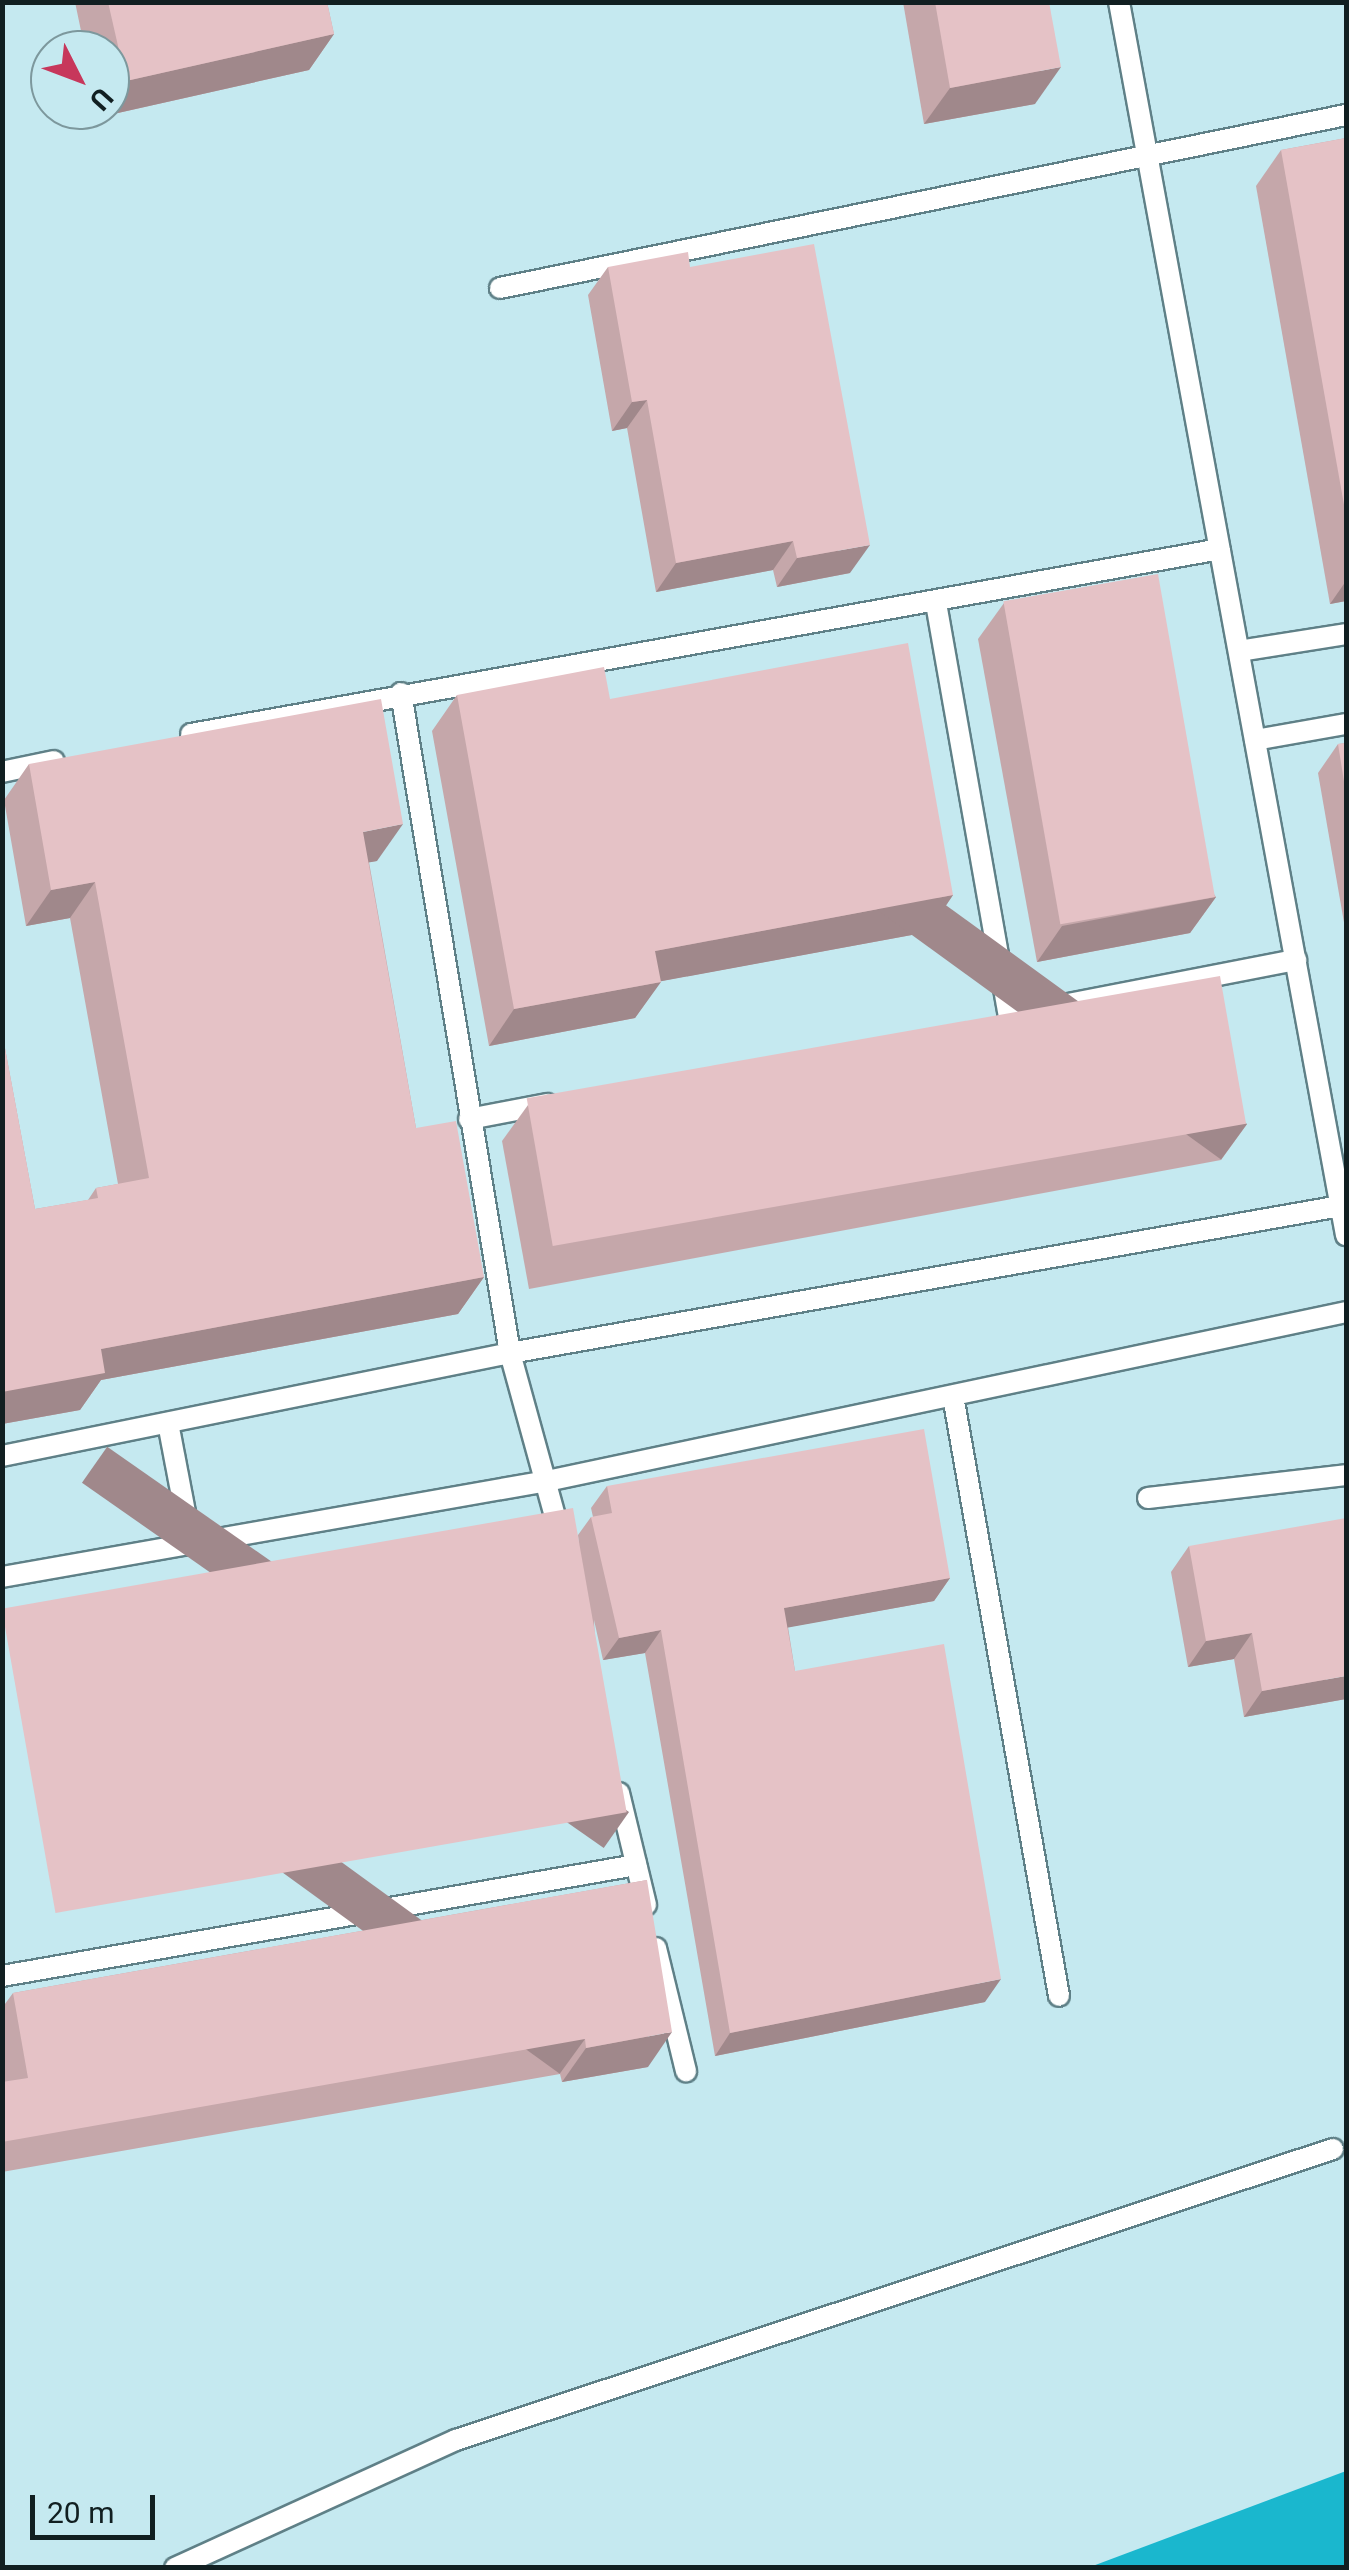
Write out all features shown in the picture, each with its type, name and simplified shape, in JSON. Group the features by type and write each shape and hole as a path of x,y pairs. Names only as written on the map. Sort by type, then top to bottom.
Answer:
{"lane":[{"path":"1119,2 1344,1206 1346,1235"},
{"path":"500,288 1147,153 1346,116"},
{"path":"173,738 401,693 936,604 1220,549"},
{"path":"936,604 999,1018 1296,960"},
{"path":"1239,651 1346,634"},
{"path":"401,693 510,1353 565,1558"},
{"path":"1255,740 1346,724"},
{"path":"2,772 78,756"},
{"path":"469,1119 566,1101"},
{"path":"2,1456 510,1353 1344,1206"},
{"path":"2,1578 547,1481 1346,1312"},
{"path":"954,1396 1059,1996"},
{"path":"168,1422 191,1544"},
{"path":"1148,1498 1346,1476"},
{"path":"614,1769 686,2071"},
{"path":"2,1976 636,1864"},
{"path":"175,2568 456,2440 1333,2149"}],"water":[{"path":"1346,2471 1346,2567 1090,2567"}],"building":[{"path":"108,2 327,2 334,34 130,80 130,30 114,30"},
{"path":"935,2 1049,2 1061,67 950,88"},
{"path":"1346,138 1346,516 1281,150"},
{"path":"814,244 870,545 797,558 793,541 676,563 647,400 632,402 608,267 688,252 690,267"},
{"path":"1158,574 1215,897 1060,924 1003,601"},
{"path":"908,643 953,895 655,951 661,982 514,1009 457,695 604,667 610,699"},
{"path":"381,699 403,824 363,832 416,1128 456,1121 484,1277 101,1349 105,1373 2,1392 2,1032 35,1209 98,1198 96,1188 149,1178 95,882 51,890 29,764"},
{"path":"1346,743 1346,794 1338,744"},
{"path":"1220,976 1246,1124 553,1246 527,1098"},
{"path":"924,1429 950,1578 784,1608 795,1671 944,1644 1001,1979 730,2033 661,1630 619,1638 591,1517 612,1513 607,1486"},
{"path":"573,1508 627,1812 55,1913 2,1609"},
{"path":"1346,1518 1346,1676 1262,1691 1252,1633 1206,1641 1189,1546"},
{"path":"647,1880 672,2032 586,2048 585,2039 2,2142 2,2082 28,2078 13,1993"}]}
